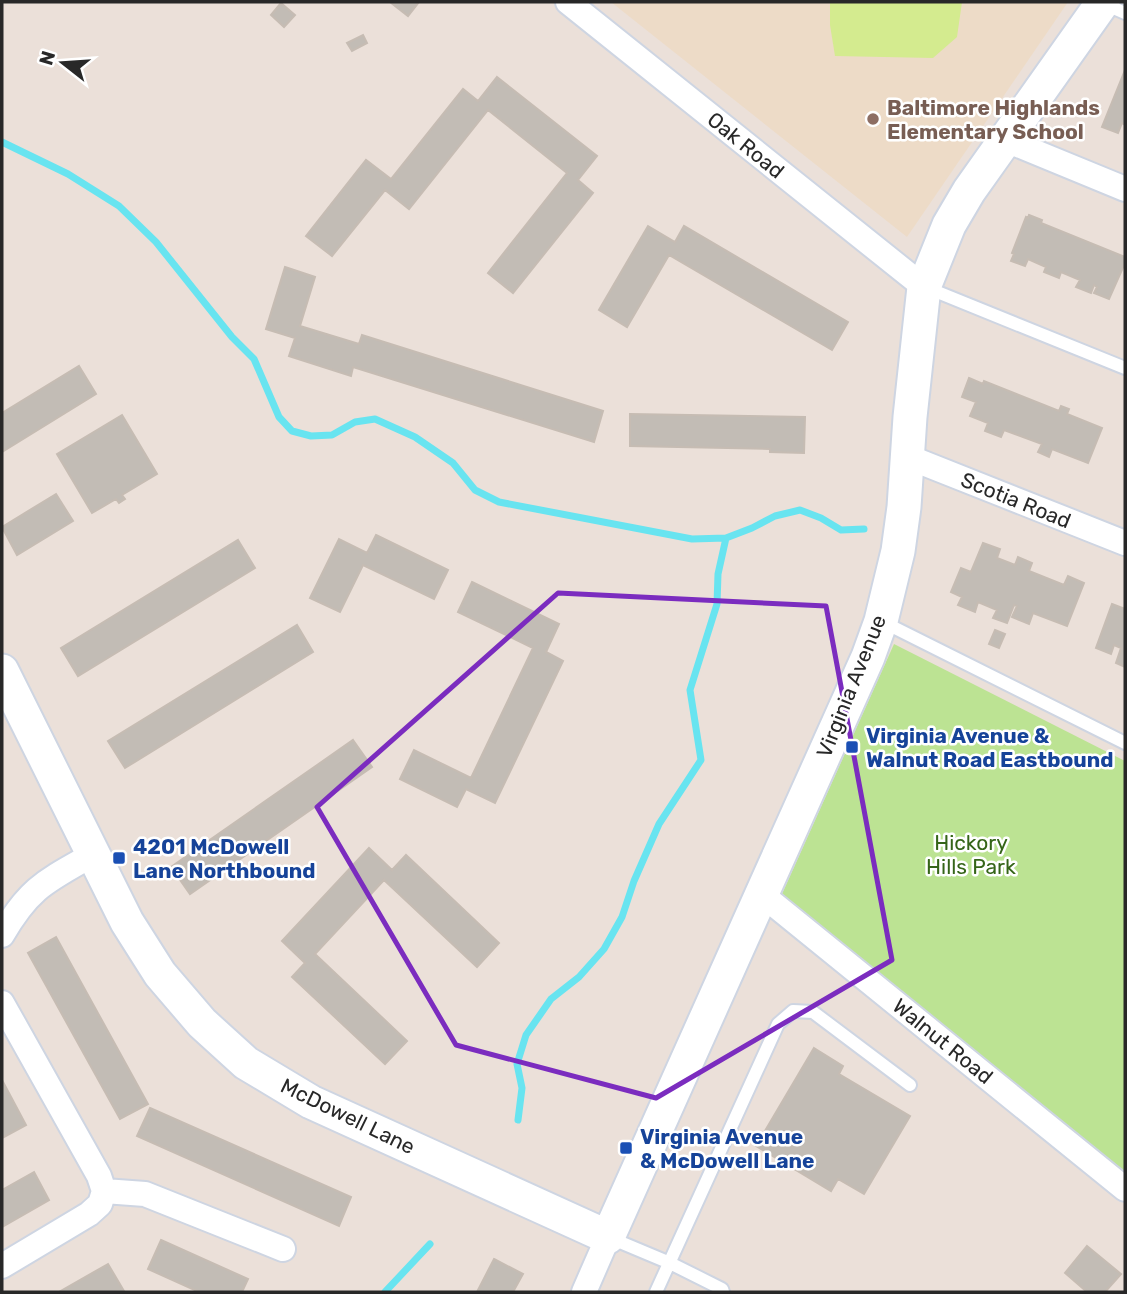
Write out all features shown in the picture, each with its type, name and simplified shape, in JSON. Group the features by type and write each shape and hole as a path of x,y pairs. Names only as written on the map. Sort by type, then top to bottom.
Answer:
{"street":[{"name":"Oak Road","path":"568,2 924,287"},
{"name":"Virginia Avenue","path":"584,1292 868,657 881,621 898,551 905,507 924,287 949,225 969,191 1006,140 1110,6"},
{"path":"1006,140 1125,188"},
{"name":"Scotia Road","path":"908,457 1125,543"},
{"name":"McDowell Lane","path":"2,671 127,922 160,974 202,1023 246,1063 311,1102 608,1237"},
{"path":"2,935 23,901 43,883 92,855"},
{"name":"Walnut Road","path":"761,893 1125,1189"},
{"path":"2,1003 99,1176 104,1191 100,1203 89,1214 2,1266"},
{"path":"104,1191 145,1195 283,1248"}],"lane":[{"path":"924,287 1125,368"},
{"path":"881,621 1125,743"},
{"path":"656,1292 778,1024 793,1011 813,1012 910,1085"},
{"path":"608,1237 670,1263 722,1289 723,1292"}],"highlighted area":[{"path":"558,593 826,606 892,960 656,1098 456,1045 317,807"}],"shaded area":[{"name":"Baltimore Highlands Elementary School","path":"611,2 1068,2 907,237"}],"green space":[{"path":"830,2 962,2 957,37 933,58 835,56 830,25"},
{"name":"Hickory Hills Park","path":"894,644 1125,761 1125,1180 781,896"}],"building":[{"path":"390,2 419,2 408,16"},
{"path":"281,3 295,15 284,27 271,15"},
{"path":"363,35 367,43 352,51 347,43"},
{"path":"1125,70 1125,125 1122,123 1118,133 1102,127"},
{"path":"497,77 597,156 578,180 593,193 513,293 488,273 567,173 488,110 409,209 385,190 332,256 306,236 366,160 391,179 463,89 478,101"},
{"path":"1029,215 1042,220 1041,223 1125,257 1125,263 1109,299 1094,293 1097,287 1094,285 1091,293 1076,287 1080,280 1061,272 1059,278 1044,272 1046,267 1028,259 1025,266 1011,261"},
{"path":"648,226 675,242 684,226 848,322 832,350 669,255 627,327 599,310"},
{"path":"285,267 315,277 300,326 359,344 362,335 603,411 594,442 353,367 351,376 289,356 295,338 266,329"},
{"path":"79,366 96,394 2,452 2,413"},
{"path":"969,378 983,384 984,381 1059,411 1061,406 1069,409 1067,414 1102,428 1088,463 1052,449 1049,457 1038,452 1042,444 1004,430 1001,437 985,431 988,423 970,416 976,402 962,397"},
{"path":"630,414 805,417 804,453 770,452 770,449 630,446"},
{"path":"122,415 157,474 122,495 125,499 119,503 116,499 92,513 57,454"},
{"path":"56,494 73,521 17,555 2,527"},
{"path":"376,535 448,570 434,599 363,565 340,612 310,598 339,539 367,553"},
{"path":"238,540 255,568 78,676 61,648"},
{"path":"983,543 1000,549 997,558 1015,565 1018,557 1032,563 1029,571 1064,585 1068,576 1084,583 1067,626 1033,613 1029,624 1012,617 1017,606 1014,605 1007,623 993,618 997,610 978,602 975,612 958,605 962,597 951,592 961,568 971,572"},
{"path":"472,582 559,624 546,652 563,661 495,803 466,789 457,807 400,779 414,750 471,778 533,648 458,612"},
{"path":"1112,604 1125,609 1125,667 1116,663 1121,648 1114,645 1111,654 1096,648"},
{"path":"297,625 313,652 125,768 108,741"},
{"path":"995,630 1005,634 999,648 989,644"},
{"path":"353,740 372,767 190,894 171,867"},
{"path":"369,848 392,870 406,855 499,943 477,967 384,880 315,954 407,1041 385,1064 292,977 305,963 282,941"},
{"path":"56,937 148,1104 120,1119 28,953"},
{"path":"814,1048 843,1066 839,1074 910,1116 864,1194 838,1179 831,1191 756,1146"},
{"path":"2,1080 26,1125 2,1138"},
{"path":"150,1108 351,1197 339,1226 137,1136"},
{"path":"34,1172 49,1200 2,1227 2,1190"},
{"path":"161,1240 248,1279 242,1292 199,1292 148,1269"},
{"path":"1087,1246 1121,1274 1105,1292 1087,1292 1065,1273"},
{"path":"494,1259 523,1274 513,1292 477,1292"},
{"path":"108,1264 124,1291 59,1292"}],"waterway":[{"path":"2,142 68,174 119,206 156,242 232,337 254,359 279,417 292,431 311,436 332,435 355,422 375,419 415,437 453,463 475,490 499,502 692,539 726,538 775,516 800,510 841,530 864,529"},
{"path":"518,1120 522,1088 517,1064 526,1035 551,999 579,977 604,949 622,917 634,881 659,824 701,760 690,690 717,604 718,574 726,538"},
{"path":"385,1292 430,1244"}],"place":[{"name":"Baltimore Highlands Elementary School","path":"873,119"},
{"name":"Virginia Avenue & Walnut Road Eastbound","path":"852,747"},
{"name":"4201 McDowell Lane Northbound","path":"119,858"},
{"name":"Virginia Avenue & McDowell Lane","path":"626,1148"}]}
